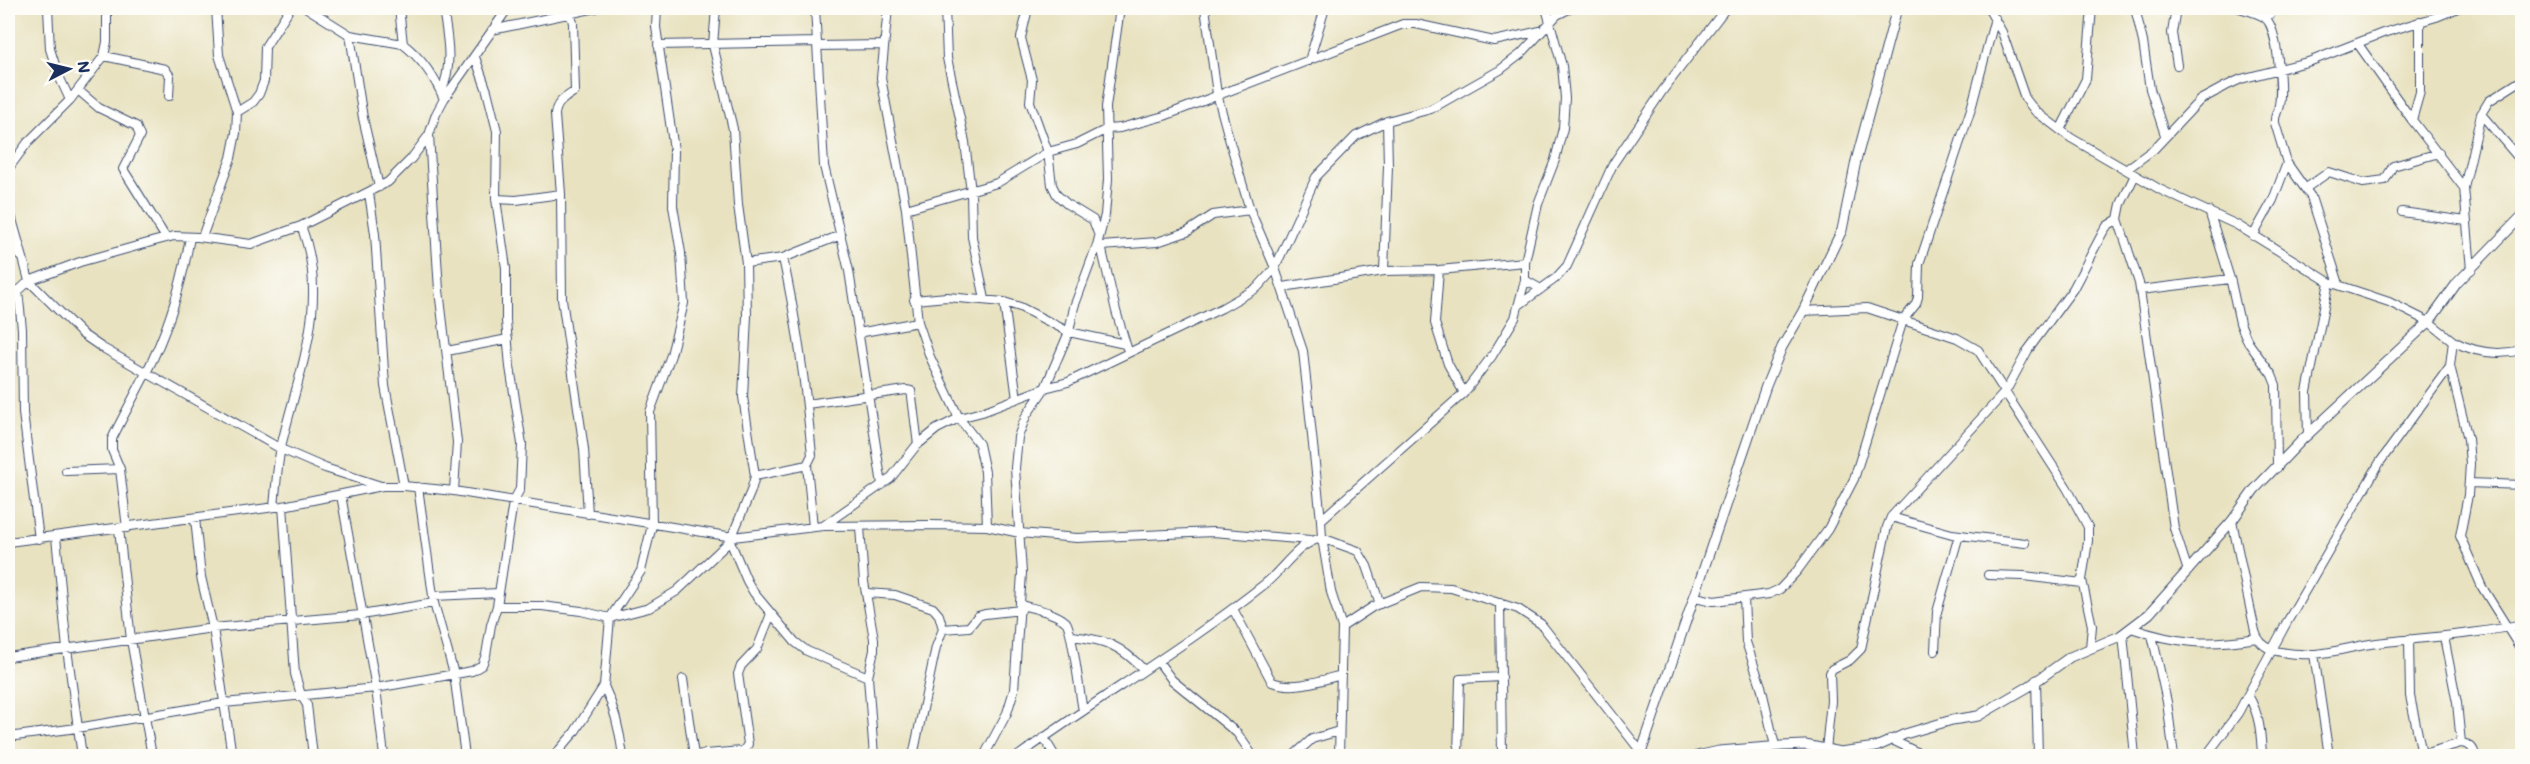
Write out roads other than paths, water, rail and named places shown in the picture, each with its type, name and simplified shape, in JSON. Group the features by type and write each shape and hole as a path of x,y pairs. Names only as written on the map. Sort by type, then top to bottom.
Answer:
{"street":[{"path":"48,8 50,49 70,100"},
{"path":"8,169 28,142 70,100 104,56 107,42 107,8"},
{"path":"202,237 231,158 237,112 219,55 216,8"},
{"path":"237,112 253,102 260,94 264,81 265,47 290,8"},
{"path":"307,8 350,35 403,44 423,63 443,95"},
{"path":"399,8 403,44"},
{"path":"8,301 29,281 80,262 166,238 202,237 251,244 301,226 388,182 411,159 429,135 443,95 450,55 442,8"},
{"path":"443,95 475,57 508,8"},
{"path":"492,30 570,10 596,8"},
{"path":"623,756 617,720 604,686 610,618 641,571 652,525 650,412 671,355 681,318 684,288 674,206 674,150 658,45 657,8"},
{"path":"497,606 542,606 581,610 610,618 649,608 666,600 732,539 755,476 743,397 747,316 746,263 738,204 734,129 713,45 716,8"},
{"path":"815,8 824,166 849,271 882,485"},
{"path":"888,8 881,78 906,210 918,322 930,357 959,418 979,444 985,472 987,526"},
{"path":"945,8 947,58 965,142 975,257 985,299"},
{"path":"1028,8 1022,38 1032,80 1030,102 1048,152 1050,176 1057,195 1093,220 1099,236"},
{"path":"1120,8 1109,75 1108,179 1099,246 1127,348"},
{"path":"1205,8 1217,94 1250,210 1275,268 1303,351 1322,538 1332,592 1342,627 1339,756"},
{"path":"1309,61 1325,8"},
{"path":"1321,520 1464,393 1492,356 1515,318 1525,280 1525,262 1538,204 1555,160 1563,128 1565,98 1562,66 1546,8"},
{"path":"823,526 890,479 918,444 938,429 959,418 1068,382 1127,348 1257,288 1275,268 1316,177 1356,136 1387,121 1431,109 1500,70 1521,54 1557,15 1571,8"},
{"path":"1518,305 1541,289 1567,266 1613,164 1663,90 1726,8"},
{"path":"1641,754 1766,386 1782,347 1803,311 1842,230 1856,161 1897,8"},
{"path":"1988,8 2002,32 2025,98 2035,111 2060,130 2135,176 2209,211 2329,282 2389,302 2429,322 2453,341 2480,352 2520,353"},
{"path":"2060,130 2086,78 2092,8"},
{"path":"2135,8 2150,89 2165,135"},
{"path":"2176,8 2172,33 2177,65"},
{"path":"2240,8 2266,18 2275,40 2279,71 2279,102 2274,120 2287,163 2311,197 2339,284"},
{"path":"2266,18 2276,8"},
{"path":"2127,169 2154,148 2200,100 2211,93 2241,79 2279,71 2458,8"},
{"path":"570,10 575,91 555,107 555,115 561,194 562,299 584,449 588,514"},
{"path":"1695,597 1714,601 1769,594 1780,589 1797,571 1828,529 1854,480 1903,320 1916,304 1919,264 1971,109 1995,18"},
{"path":"2412,120 2420,92 2420,21"},
{"path":"906,210 971,192 1010,177 1048,152 1077,144 1107,129 1120,128 1164,116 1403,24 1416,24 1494,41 1540,31"},
{"path":"350,35 363,118 380,187"},
{"path":"2358,44 2464,188"},
{"path":"658,45 884,45"},
{"path":"104,56 165,69 170,75 169,96"},
{"path":"8,737 77,728 224,703 376,688 472,671 482,665 497,606 513,502 520,489 522,444 508,339 506,268 496,199 497,131 487,91 475,57"},
{"path":"2471,270 2464,188 2481,114 2489,101 2523,80"},
{"path":"78,90 99,108 123,119 139,130 140,136 123,169 166,238"},
{"path":"2481,114 2523,162"},
{"path":"1384,271 1388,166 1387,121"},
{"path":"429,135 439,290 457,442 454,491"},
{"path":"2306,188 2329,172 2362,183 2385,180 2392,166 2439,153"},
{"path":"2253,236 2273,200 2287,163"},
{"path":"2135,176 2121,204 2118,219 2136,271 2140,290 2174,528 2188,571"},
{"path":"369,193 380,295 382,367 389,419 404,486"},
{"path":"496,199 516,200 561,194"},
{"path":"8,205 29,281 82,333 101,347 280,449 325,468 382,486"},
{"path":"1099,246 1157,242 1187,232 1213,215 1250,210"},
{"path":"2209,211 2230,279 2240,323 2248,342 2272,375 2276,385 2277,468"},
{"path":"2402,212 2466,221"},
{"path":"1697,756 1719,751 1770,750 1805,745 1840,752 1876,747 1890,739 1952,720 1978,716 2070,657 2127,632 2149,614 2188,571 2232,521 2254,490 2308,435 2429,322 2457,283 2523,216"},
{"path":"1826,750 1830,674 1832,669 1850,660 1861,649 1891,517 2006,391 2028,350 2073,289 2103,232 2107,226 2118,219"},
{"path":"301,226 309,245 313,273 314,314 303,366 280,449 278,507 295,674 301,695 307,705 313,756"},
{"path":"746,263 783,258 841,235"},
{"path":"152,756 131,640 120,469 112,450 112,439 147,372 174,306 186,264 190,237"},
{"path":"8,246 23,258"},
{"path":"984,756 1003,722 1014,690 1021,608 1020,533 1015,468 1018,437 1026,416 1045,388 1069,332 1080,287 1099,246"},
{"path":"783,258 793,305 807,404 812,455 807,465 813,527"},
{"path":"1282,288 1384,271 1439,270 1525,262"},
{"path":"1439,270 1435,323 1449,364 1464,393"},
{"path":"2140,290 2230,279"},
{"path":"1525,280 1541,289"},
{"path":"2308,435 2307,392 2329,282"},
{"path":"18,290 22,329 23,413 39,539"},
{"path":"914,300 947,297 1004,302 1020,306 1069,332 1127,348"},
{"path":"1004,302 1017,399"},
{"path":"1803,311 1867,308 1969,343 1978,350 2006,391 2085,520 2088,541 2082,583 2092,626 2090,648"},
{"path":"858,333 918,322"},
{"path":"447,351 508,339"},
{"path":"2453,341 2450,366 2468,439 2470,464 2469,483 2460,531 2461,541 2482,587 2523,651"},
{"path":"2206,756 2238,713 2380,462 2450,366"},
{"path":"807,404 906,390 910,392 918,444"},
{"path":"755,476 807,465"},
{"path":"66,471 120,469"},
{"path":"2469,483 2523,485"},
{"path":"8,543 278,507 382,486 404,486 454,491 732,539 823,526 987,526 1020,533 1077,538 1213,532 1310,540 1322,538 1358,551 1367,566 1380,604"},
{"path":"418,487 434,600 454,674 465,756"},
{"path":"341,495 376,688 384,756"},
{"path":"1891,517 1959,535 2025,543"},
{"path":"195,518 199,567 213,628 232,756"},
{"path":"2232,521 2257,638 2265,647 2291,653 2314,654 2523,624"},
{"path":"860,527 874,639 874,651 868,677 874,756"},
{"path":"1935,651 1938,612 1959,535"},
{"path":"56,537 67,649 82,756"},
{"path":"732,539 747,581 795,642 807,651 868,677"},
{"path":"1018,756 1233,609 1275,576 1310,540"},
{"path":"1988,575 2024,576 2082,583"},
{"path":"1342,627 1380,604 1421,587 1451,588 1518,609 1541,624 1641,754"},
{"path":"8,657 213,628 362,615 434,600 498,593"},
{"path":"867,593 895,595 933,608 939,615 943,629 936,647 913,756"},
{"path":"1744,598 1746,642 1761,686 1770,750"},
{"path":"1500,603 1502,756"},
{"path":"943,629 969,627 978,616 1021,608 1056,616 1067,623 1072,636 1075,675 1083,711"},
{"path":"1233,609 1272,682 1281,686 1306,684 1341,675"},
{"path":"683,679 694,756 741,754 747,749 747,744 738,674 741,666 757,649 771,614"},
{"path":"2127,632 2151,635 2166,640 2210,643 2257,638"},
{"path":"2127,632 2134,756"},
{"path":"2151,635 2166,702 2174,756"},
{"path":"1072,636 1097,639 1116,645 1128,653 1144,670"},
{"path":"2444,637 2457,704 2461,743"},
{"path":"2409,639 2410,696 2419,755 2461,743 2472,747 2475,756"},
{"path":"2314,654 2329,756"},
{"path":"1158,661 1172,680 1237,733 1253,756"},
{"path":"1458,756 1460,679 1502,677"},
{"path":"2036,680 2038,756"},
{"path":"554,756 573,733 604,686"},
{"path":"2248,695 2255,707 2260,727 2262,756"},
{"path":"1293,756 1312,739 1339,731"},
{"path":"1044,738 1055,756"},
{"path":"1890,739 1925,756"}]}
